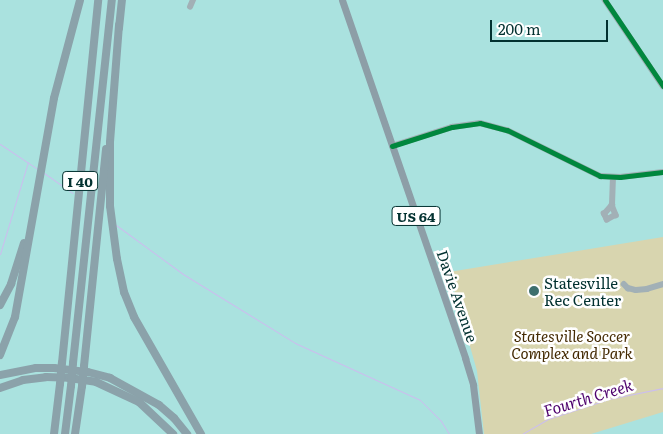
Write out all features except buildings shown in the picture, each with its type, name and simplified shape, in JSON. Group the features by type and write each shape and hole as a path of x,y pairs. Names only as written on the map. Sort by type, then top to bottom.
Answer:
{"highway":[{"path":"0,354 14,317 42,161 64,57 80,0"},
{"name":"I 40","path":"54,434 98,0"},
{"name":"I 40","path":"65,434 112,0"},
{"path":"75,434 82,386 122,0"},
{"path":"119,26 110,143 110,206 114,244 124,292 134,317 201,434"},
{"path":"0,305 11,284 33,213"},
{"path":"0,374 36,368 54,368 88,372 110,378 159,405 174,418 187,434"},
{"path":"0,388 23,380 52,377 96,382 139,402 173,434"}],"main road":[{"name":"Davie Avenue","path":"342,0 464,358 472,385 479,434"}],"street":[{"path":"190,7 193,0"},
{"path":"605,0 663,86"},
{"path":"392,146 452,127 480,123 507,130 592,172 613,178 663,172"},
{"path":"612,205 613,178"},
{"path":"624,284 628,288 636,290 663,284"}],"green space":[{"name":"Statesville Soccer Complex and Park","path":"663,237 663,412 591,434 484,434 477,371 449,272"}],"waterway":[{"path":"0,144 39,170"},
{"path":"0,254 28,162"},
{"path":"44,173 73,193"},
{"path":"116,225 183,274 295,343 420,400 441,421 449,434"},
{"name":"Fourth Creek","path":"522,434 548,419 609,399 663,388"}],"cycle path":[{"path":"605,0 663,86"},
{"path":"392,146 452,127 480,123 507,130 600,176 620,177 663,172"}],"place":[{"name":"Statesville Rec Center","path":"534,291"}]}
